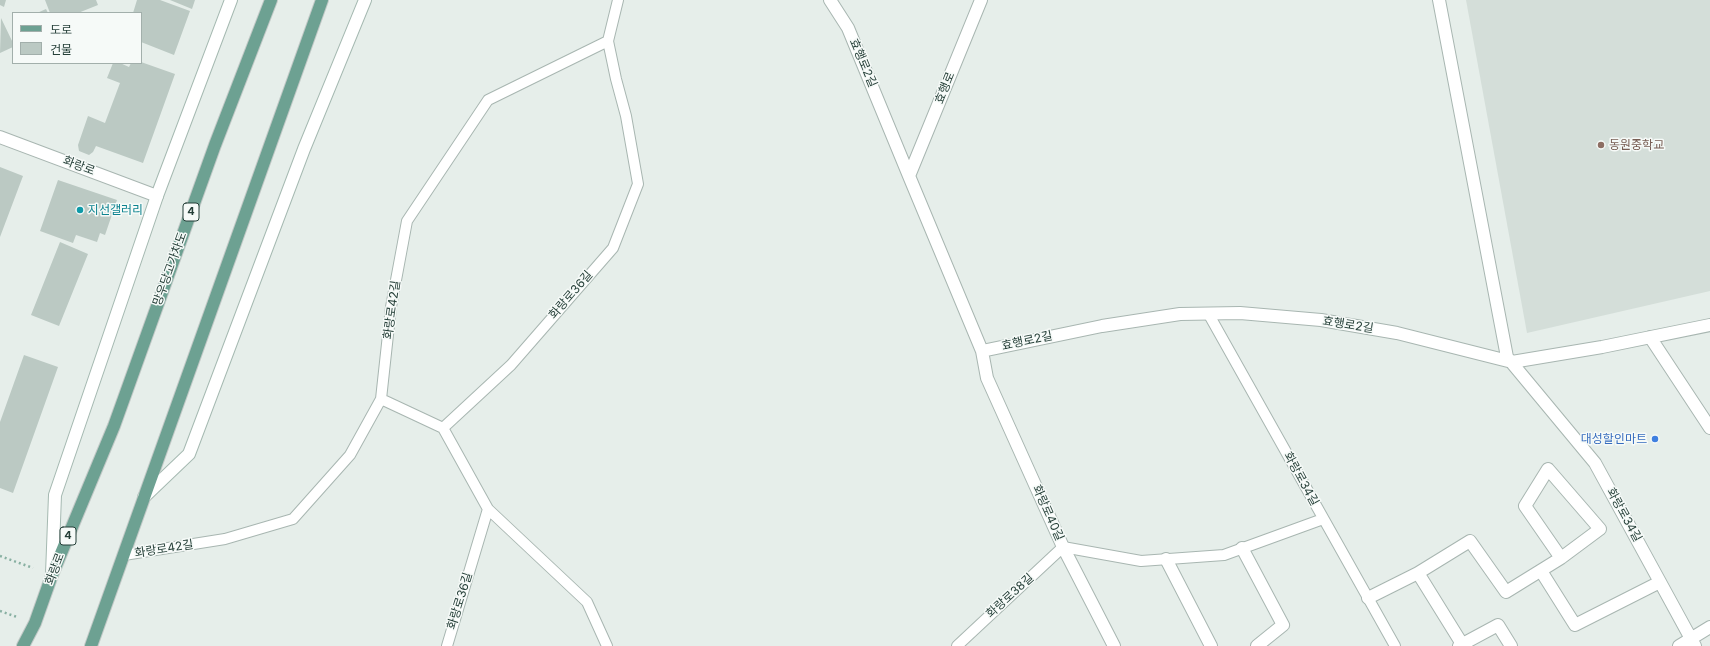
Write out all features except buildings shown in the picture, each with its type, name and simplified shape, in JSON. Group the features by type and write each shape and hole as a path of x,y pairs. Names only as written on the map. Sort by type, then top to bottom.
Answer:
{"main road":[{"name":"망우당고가차도","path":"114,426 215,145 270,0"},
{"path":"91,646 144,497 171,427 322,0"},
{"name":"화랑로","path":"23,646 35,623 52,575 114,426"}],"street":[{"path":"52,575 55,496 157,196 231,0"},
{"path":"144,497 189,454 304,149 365,0"},
{"name":"효행로2길","path":"830,0 848,28 910,176 982,351 987,378"},
{"name":"효행로","path":"910,176 981,0"},
{"name":"화랑로34길","path":"1439,0 1507,357 1595,463 1694,643"},
{"name":"화랑로","path":"0,136 157,196"},
{"name":"효행로2길","path":"982,351 1102,326 1180,314 1240,313 1321,320 1396,333 1512,362 1710,325"},
{"path":"1650,337 1710,428"},
{"name":"화랑로40길","path":"987,378 1064,548 1114,646"},
{"path":"1368,598 1418,573 1470,540 1506,592 1562,558 1600,529 1548,469 1525,506 1562,558"},
{"path":"1242,548 1283,625 1257,646"},
{"path":"1166,559 1211,646"},
{"path":"1541,571 1575,625 1660,582"},
{"path":"1418,573 1461,645 1498,625 1511,646"},
{"path":"1679,646 1694,643 1710,627"}],"lane":[{"path":"608,41 618,0"},
{"name":"화랑로42길","path":"124,555 225,539 293,519 350,455 380,399 390,307 408,221 488,100 608,41"},
{"name":"화랑로36길","path":"443,428 510,365 613,248 638,184 626,116 608,41"},
{"name":"화랑로34길","path":"1208,313 1394,646"},
{"path":"380,399 443,428 488,509 587,602 607,646"},
{"name":"화랑로36길","path":"447,646 488,509"},
{"path":"1064,548 1141,561 1224,555 1323,519"},
{"name":"화랑로38길","path":"956,646 1064,548"}],"path":[{"path":"0,556 52,575"}],"shaded area":[{"name":"동원중학교","path":"1466,0 1710,0 1710,291 1527,333"}],"place":[{"name":"동원중학교","path":"1601,145"},
{"name":"지선갤러리","path":"80,210"},
{"name":"대성할인마트","path":"1655,439"}]}
